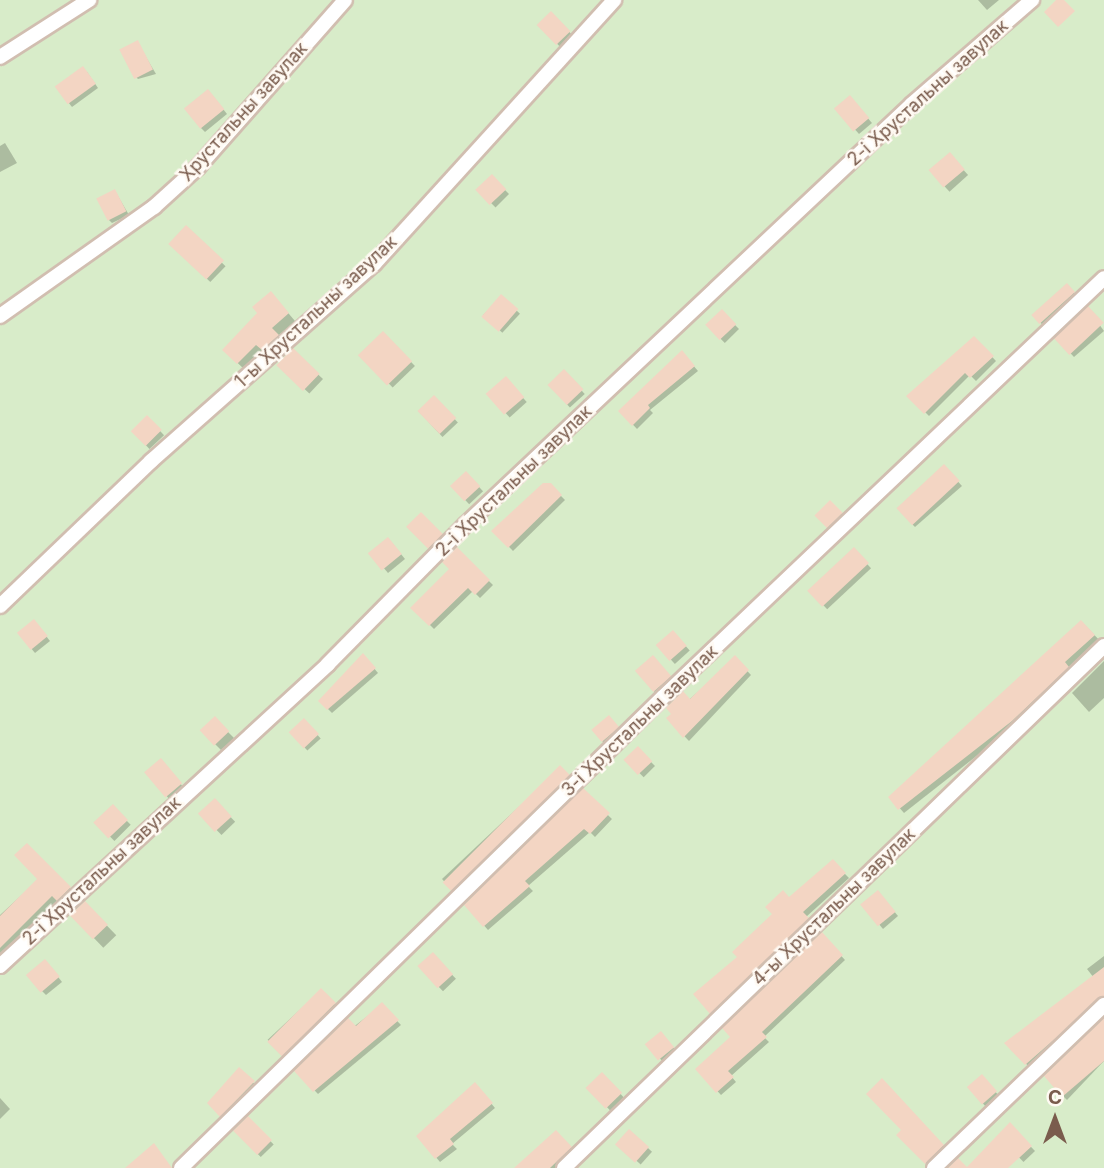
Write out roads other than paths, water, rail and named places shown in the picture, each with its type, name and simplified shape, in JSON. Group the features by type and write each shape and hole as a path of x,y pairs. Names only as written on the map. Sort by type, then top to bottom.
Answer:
{"lane":[{"path":"0,57 89,0"},
{"name":"Хрустальны завулак","path":"0,316 153,207 198,167 345,0"},
{"name":"1-ы Хрустальны завулак","path":"0,606 151,461 374,264 614,0"},
{"name":"2-і Хрустальны завулак","path":"0,966 328,664 465,525 902,114 1032,0"},
{"name":"3-і Хрустальны завулак","path":"181,1168 663,697 1104,278"},
{"name":"4-ы Хрустальны завулак","path":"564,1168 1104,646"},
{"path":"934,1168 1104,1005"}]}
